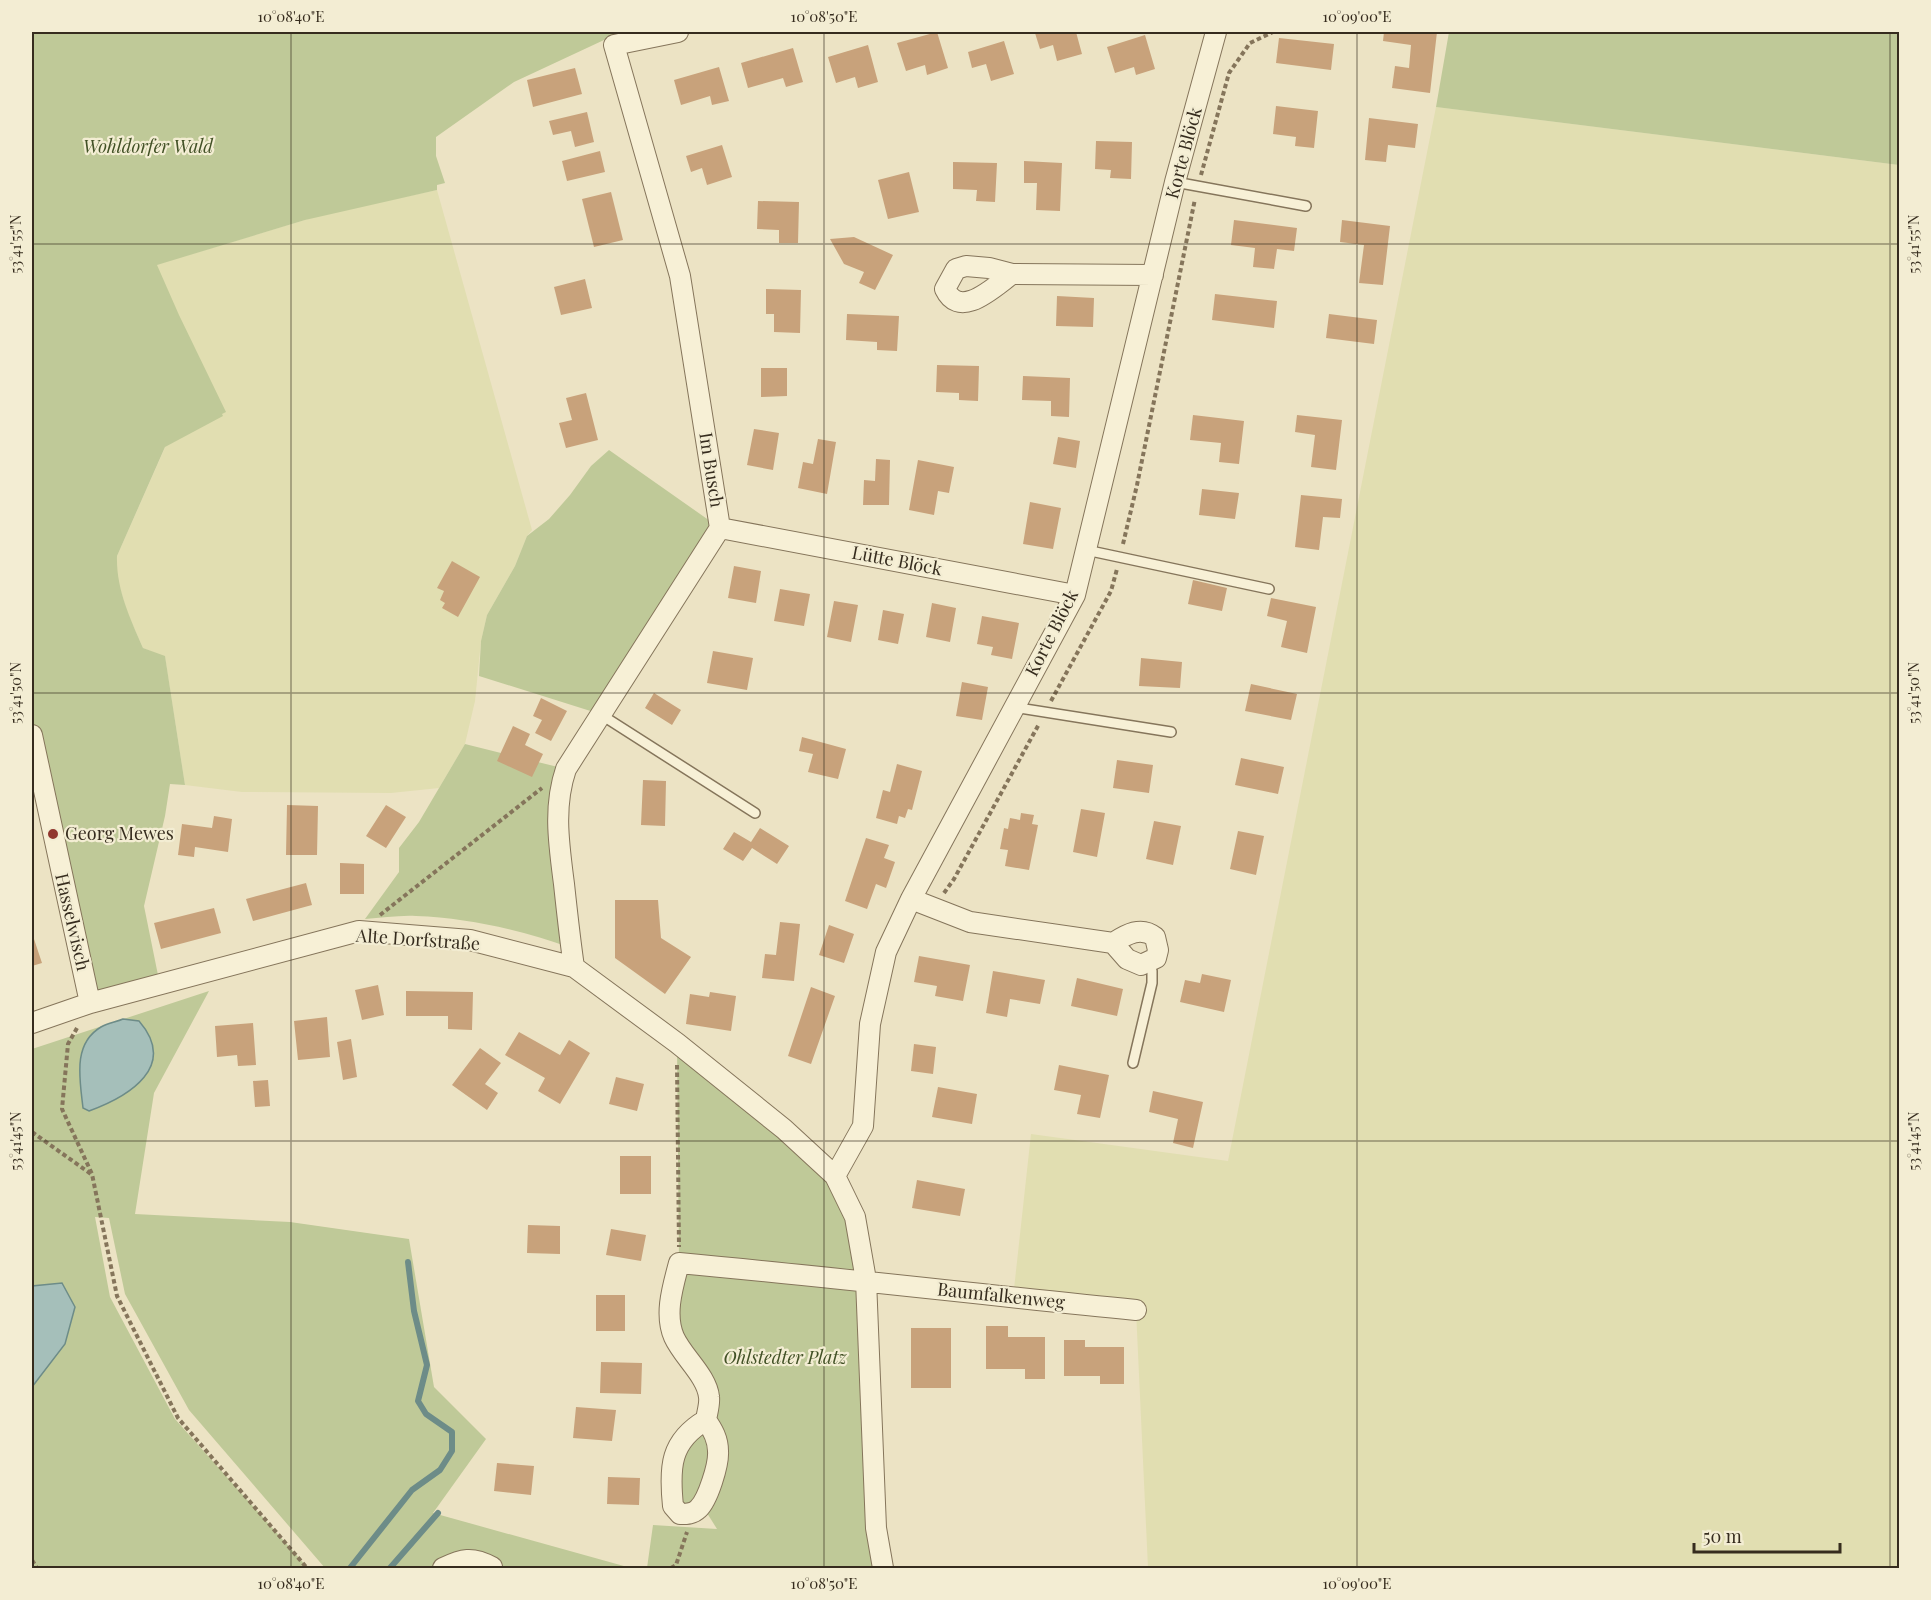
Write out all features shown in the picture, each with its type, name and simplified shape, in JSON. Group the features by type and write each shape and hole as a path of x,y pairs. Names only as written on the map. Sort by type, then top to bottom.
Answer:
{"street":[{"name":"Im Busch","path":"573,967 558,834 561,785 566,769 720,528 680,276 614,45 678,32"},
{"name":"Korte Blöck","path":"835,1176 863,1126 870,1024 886,952 911,899 1075,595 1175,182 1216,32"},
{"path":"1012,274 1153,275"},
{"name":"Lütte Blöck","path":"720,528 1075,595"},
{"name":"Hasselwisch","path":"32,735 90,1003"},
{"path":"911,899 970,922 1113,943 1142,931 1151,933 1158,942 1158,950 1156,958 1141,965 1127,959 1113,943"},
{"name":"Alte Dorfstraße","path":"32,1023 90,1003 359,932 470,940 573,967 676,1043"},
{"path":"676,1043 784,1129 835,1176 855,1216 866,1280 876,1528 883,1569"},
{"path":"706,1420 692,1429 679,1443 672,1459 673,1506 680,1514 687,1514 698,1509 702,1504 716,1470 718,1451 715,1433 706,1420 710,1398 707,1387 688,1361 674,1336 670,1321 671,1295 679,1263 866,1280"},
{"name":"Baumfalkenweg","path":"866,1280 1136,1310"},
{"path":"443,1569 457,1561 478,1559 492,1567"}],"lane":[{"path":"1175,182 1306,206"},
{"path":"1086,550 1269,589"},
{"path":"1013,707 1171,732"},
{"path":"600,714 754,813"},
{"path":"1133,1063 1152,983 1152,971 1148,963"}],"path":[{"path":"359,932 566,769"},
{"path":"90,1003 68,1044 62,1109 92,1174 117,1296 178,1418 308,1569"},
{"path":"676,1043 679,1263"},
{"path":"32,1132 92,1174"},
{"path":"671,1569 676,1565 683,1546 687,1531 687,1514"},
{"path":"32,1560 37,1569"}],"shaded area":[{"path":"1436,107 1899,165 1899,1568 1148,1568 1136,1310 1013,1298 1031,1134 1228,1161"},
{"path":"437,190 532,530 527,536 515,566 487,615 481,641 475,701 465,744 439,788 391,793 242,792 185,785 165,657 143,648 127,612 116,574 117,556 167,443 155,265 328,213"}],"green space":[{"name":"Wohldorfer Wald","path":"32,32 617,32 514,82 436,137 436,156 445,183 437,185 437,190 305,220 157,265 226,412 222,414 223,416 165,447 117,556 121,592 143,648 165,656 185,785 170,784 144,906 160,985 90,1003 32,734"},
{"path":"1449,32 1899,32 1899,165 1436,107"},
{"path":"609,450 720,528 600,714 479,676 481,641 487,615 515,566 527,536 549,519 591,466"},
{"path":"465,744 566,769 571,948 514,930 456,919 397,916 365,919 399,872 399,848 419,822"},
{"path":"209,991 154,1093 135,1214 290,1222 409,1239 434,1387 486,1439 433,1513 631,1568 325,1568 189,1410 125,1294 109,1218 95,1217 110,1297 175,1419 308,1568 32,1568 32,1049"},
{"name":"Ohlstedter Platz","path":"677,1043 835,1176 855,1217 883,1568 647,1568 653,1525 717,1529 702,1505 680,1514 672,1459 709,1399 674,1336 679,1263"}],"water":[{"path":"123,1019 139,1021 150,1037 153,1052 151,1065 144,1077 133,1088 105,1105 89,1111 83,1108 80,1075 82,1053 92,1034 101,1027"},
{"path":"62,1283 75,1307 65,1344 32,1387 32,1286"}],"building":[{"path":"937,32 948,68 927,75 925,65 906,71 897,43"},
{"path":"1076,32 1082,54 1057,61 1053,45 1040,49 1035,33"},
{"path":"1384,32 1437,32 1430,93 1392,88 1395,66 1409,68 1411,45 1383,41"},
{"path":"1145,35 1155,69 1136,75 1134,67 1115,73 1107,47"},
{"path":"1279,38 1334,44 1331,70 1276,63"},
{"path":"1004,41 1014,74 991,81 986,64 972,68 968,52"},
{"path":"868,45 878,82 858,88 855,77 836,83 828,57"},
{"path":"793,48 803,82 786,87 783,78 748,88 741,63"},
{"path":"719,67 729,101 712,105 710,96 681,105 674,80"},
{"path":"575,68 582,94 533,107 527,80"},
{"path":"1276,106 1318,111 1314,148 1295,146 1296,137 1273,134"},
{"path":"587,112 594,142 575,147 571,131 553,135 549,121"},
{"path":"1369,118 1418,124 1415,148 1388,145 1386,162 1365,160"},
{"path":"1096,141 1132,142 1131,179 1110,178 1111,170 1095,169"},
{"path":"722,145 732,177 707,185 702,168 691,172 686,156"},
{"path":"600,151 605,172 567,181 562,161"},
{"path":"1024,161 1062,163 1060,211 1036,210 1037,183 1024,183"},
{"path":"953,162 997,163 995,202 976,201 977,190 953,189"},
{"path":"909,172 919,212 888,219 878,180"},
{"path":"611,192 623,240 594,247 582,199"},
{"path":"758,201 799,202 798,243 779,243 779,230 757,229"},
{"path":"1234,220 1297,228 1294,251 1277,249 1274,269 1253,267 1255,248 1231,245"},
{"path":"1342,220 1390,226 1383,285 1359,283 1364,245 1340,242"},
{"path":"854,237 893,255 875,290 859,283 864,272 844,264 830,239"},
{"path":"585,279 592,308 561,315 554,287"},
{"path":"766,289 801,290 800,333 774,332 774,314 766,314"},
{"path":"1215,294 1277,301 1274,328 1212,320"},
{"path":"1057,296 1094,298 1093,327 1056,326"},
{"path":"847,314 899,316 897,351 877,350 877,342 846,340"},
{"path":"1329,314 1377,320 1374,344 1326,338"},
{"path":"937,365 979,366 978,401 959,400 959,393 936,392"},
{"path":"761,368 787,368 787,396 761,397"},
{"path":"1023,376 1070,378 1069,417 1051,416 1051,401 1022,400"},
{"path":"586,393 598,440 566,448 559,423 572,420 566,398"},
{"path":"1193,415 1244,421 1239,464 1219,462 1221,443 1190,440"},
{"path":"1297,415 1342,420 1336,470 1311,467 1315,435 1295,432"},
{"path":"754,429 779,433 773,470 747,465"},
{"path":"1058,437 1080,441 1076,468 1053,464"},
{"path":"818,439 836,442 827,494 798,488 803,462 813,464"},
{"path":"876,459 890,460 889,505 863,505 864,480 875,481"},
{"path":"918,460 954,467 949,493 938,491 934,515 909,510"},
{"path":"1202,489 1239,493 1235,519 1199,515"},
{"path":"1301,495 1342,499 1340,518 1323,517 1319,550 1295,547"},
{"path":"1030,502 1061,508 1053,549 1023,544"},
{"path":"452,561 480,577 458,617 442,608 445,603 440,600 444,591 437,588"},
{"path":"734,566 761,571 756,603 728,598"},
{"path":"1193,580 1227,588 1222,611 1188,604"},
{"path":"780,589 810,594 804,626 774,621"},
{"path":"1271,598 1316,607 1307,653 1281,647 1287,621 1267,616"},
{"path":"834,601 858,605 851,642 827,637"},
{"path":"932,603 956,608 950,642 926,637"},
{"path":"883,610 904,614 898,644 878,640"},
{"path":"982,616 1019,623 1012,659 991,655 993,647 977,644"},
{"path":"713,651 753,658 747,690 707,683"},
{"path":"1141,658 1182,662 1180,688 1139,686"},
{"path":"962,682 988,687 982,720 956,716"},
{"path":"1251,684 1297,694 1291,720 1245,711"},
{"path":"654,693 681,710 672,725 645,708"},
{"path":"541,698 567,711 551,741 535,733 542,720 533,716"},
{"path":"513,726 530,734 525,745 543,754 532,777 497,761"},
{"path":"802,737 846,749 838,779 808,772 813,754 799,751"},
{"path":"1241,758 1284,767 1278,794 1235,785"},
{"path":"1117,760 1153,765 1149,793 1113,788"},
{"path":"897,764 922,771 912,810 908,809 905,818 899,816 897,824 876,818 883,790 890,792"},
{"path":"643,780 666,781 665,826 641,825"},
{"path":"287,805 318,806 317,855 286,855"},
{"path":"386,805 406,817 386,848 366,836"},
{"path":"1081,809 1105,813 1097,857 1073,852"},
{"path":"1021,813 1034,815 1032,824 1038,825 1029,870 1005,866 1008,850 1000,849 1004,828 1008,829 1010,818 1020,820"},
{"path":"214,816 232,819 228,852 195,847 194,857 178,855 182,824 212,828"},
{"path":"1154,821 1181,826 1173,865 1146,859"},
{"path":"760,828 789,846 777,864 752,848 743,861 723,849 734,832 751,842"},
{"path":"1238,831 1264,836 1256,875 1230,869"},
{"path":"866,838 889,845 884,858 895,862 886,888 876,884 867,909 845,901"},
{"path":"340,863 364,864 364,894 340,894"},
{"path":"306,883 312,905 253,921 246,899"},
{"path":"615,900 658,900 661,938 691,957 665,994 615,958"},
{"path":"214,908 221,933 161,949 154,923"},
{"path":"780,922 800,924 794,981 762,978 765,954 776,955"},
{"path":"829,925 854,934 844,963 819,955"},
{"path":"32,933 42,963 32,966"},
{"path":"919,956 970,965 963,1001 935,996 937,986 914,982"},
{"path":"993,971 1045,980 1040,1004 1010,999 1007,1017 986,1013"},
{"path":"1202,974 1231,980 1224,1012 1180,1002 1185,980 1200,983"},
{"path":"1077,978 1123,989 1117,1016 1071,1006"},
{"path":"378,985 384,1015 362,1020 355,990"},
{"path":"811,987 835,996 811,1064 788,1056"},
{"path":"406,991 473,992 472,1030 448,1029 448,1016 406,1016"},
{"path":"710,992 736,996 731,1031 686,1024 690,994 709,997"},
{"path":"327,1017 330,1057 298,1060 294,1021"},
{"path":"253,1023 256,1065 238,1066 237,1055 217,1057 215,1026"},
{"path":"519,1032 560,1055 569,1040 590,1053 560,1104 538,1091 545,1078 505,1055"},
{"path":"351,1039 357,1077 343,1080 337,1042"},
{"path":"914,1044 936,1047 933,1074 911,1071"},
{"path":"480,1048 501,1063 485,1084 498,1093 487,1110 452,1085"},
{"path":"1059,1065 1109,1075 1100,1118 1077,1114 1081,1095 1054,1090"},
{"path":"616,1077 644,1084 637,1111 609,1104"},
{"path":"268,1080 270,1106 255,1107 253,1081"},
{"path":"938,1087 977,1094 972,1124 932,1117"},
{"path":"1153,1091 1203,1102 1193,1148 1173,1143 1178,1119 1149,1112"},
{"path":"620,1156 651,1156 651,1194 620,1194"},
{"path":"917,1180 965,1189 960,1216 912,1208"},
{"path":"528,1225 560,1226 560,1254 527,1253"},
{"path":"611,1229 646,1235 641,1261 606,1255"},
{"path":"596,1295 625,1295 625,1331 596,1331"},
{"path":"986,1326 1008,1326 1008,1337 1045,1337 1045,1379 1025,1379 1025,1369 986,1369"},
{"path":"911,1328 951,1328 951,1388 911,1388"},
{"path":"1064,1340 1085,1340 1085,1347 1124,1347 1124,1384 1100,1384 1100,1376 1064,1376"},
{"path":"601,1362 642,1363 641,1394 600,1393"},
{"path":"576,1407 616,1410 612,1441 573,1438"},
{"path":"497,1463 534,1466 531,1495 494,1491"},
{"path":"608,1477 640,1478 639,1505 607,1504"}],"waterway":[{"path":"350,1568 412,1490 440,1470 452,1451 452,1432 426,1414 418,1401 427,1365 414,1311 408,1262"},
{"path":"390,1568 438,1513"}],"place":[{"name":"Georg Mewes","path":"53,834"}]}
